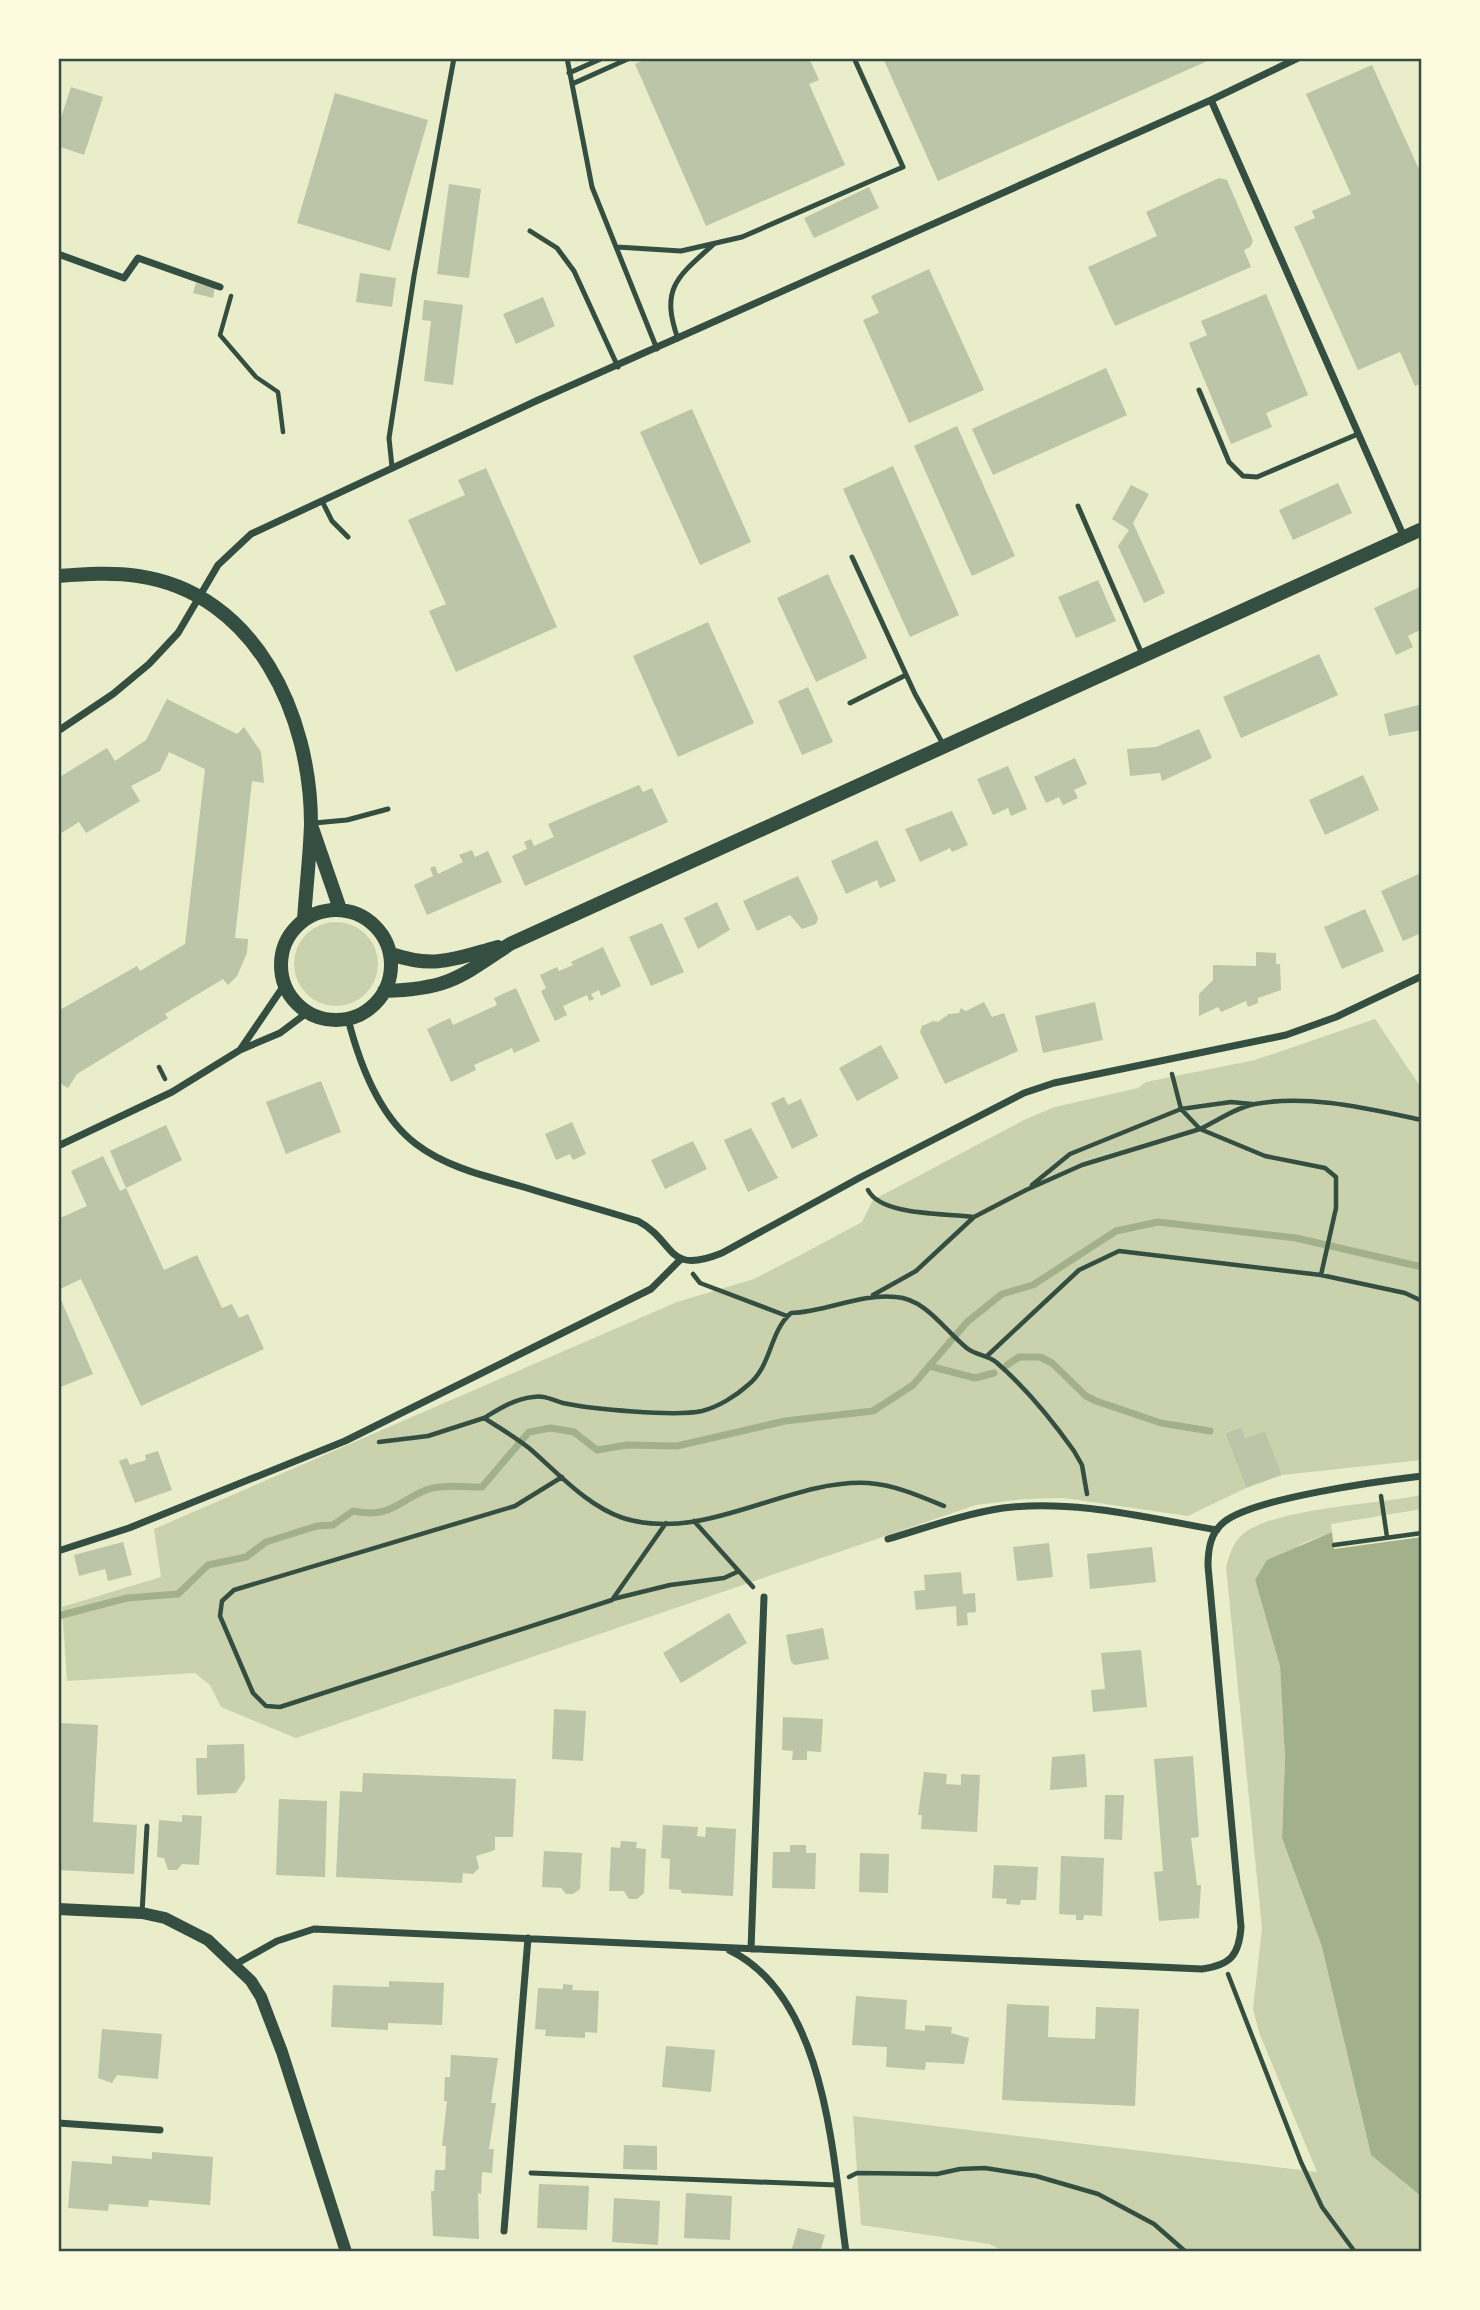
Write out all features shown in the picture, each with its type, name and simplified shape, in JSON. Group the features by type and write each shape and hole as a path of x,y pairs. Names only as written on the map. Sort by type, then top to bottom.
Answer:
{"main road":[{"path":"384,991 420,990 454,981 510,944 1422,529"},
{"path":"58,576 138,576 200,596 232,620 253,641 270,665 286,696 301,737 311,823 304,920"},
{"path":"311,823 340,909"},
{"path":"340,909 367,919 383,935 391,954 389,978 384,991 369,1009 348,1018 334,1020 308,1012 297,1004 285,984 282,955 287,941 304,920 316,913 340,909"},
{"path":"391,954 421,963 440,963 510,944"}],"street":[{"path":"58,731 113,694 149,664 178,633 218,565 251,534 392,467 1211,100 1298,58"},
{"path":"1211,100 1404,537"},
{"path":"58,254 124,278 138,258 220,287"},
{"path":"348,1018 356,1051 368,1079 400,1127 416,1144 446,1162 478,1174 638,1221 681,1259 700,1261 722,1253 860,1177 1024,1093 1054,1083 1286,1035 1336,1017 1422,976"},
{"path":"240,1050 285,984"},
{"path":"58,1146 165,1096 240,1050 280,1033 308,1012"},
{"path":"58,1551 129,1528 345,1441 651,1289 681,1259"},
{"path":"236,1964 277,1941 314,1929 1202,1969 1225,1964 1239,1948 1241,1927 1208,1566 1209,1547 1217,1530 1230,1518 1270,1504 1422,1476"},
{"path":"888,1539 1001,1508 1037,1505 1089,1508 1217,1530"},
{"path":"751,1949 764,1597"},
{"path":"58,1909 142,1913 166,1918 208,1940 236,1964 261,1997 282,2052 346,2252"},
{"path":"504,2231 528,1938"},
{"path":"725,1948 757,1967 800,2029 817,2069 846,2252"},
{"path":"58,2123 160,2130"}],"lane":[{"path":"392,467 391,425 414,276 454,58"},
{"path":"568,58 592,187 657,349"},
{"path":"569,73 603,58"},
{"path":"572,84 630,58"},
{"path":"617,247 681,251 742,237 903,167 854,58"},
{"path":"530,231 557,248 574,271 618,367"},
{"path":"678,339 670,315 670,290 684,270 716,242"},
{"path":"1199,390 1229,462 1243,476 1257,477 1358,434"},
{"path":"322,501 332,521 348,537"},
{"path":"1078,506 1144,657"},
{"path":"852,557 906,675 944,747"},
{"path":"850,703 906,675"},
{"path":"311,823 347,820 388,809"},
{"path":"142,1913 147,1826"},
{"path":"531,2173 837,2185"}],"path":[{"path":"220,287 232,295 220,335 256,377 278,392 283,432"},
{"path":"1168,1060 1181,1109 1200,1129 1265,1156 1331,1171 1336,1177 1336,1208 1331,1237 1321,1265 1321,1275"},
{"path":"1026,1189 1070,1154 1181,1109 1231,1102 1341,1104 1422,1120"},
{"path":"681,1259 700,1283 787,1316 871,1296 916,1270 974,1217 1026,1189 1082,1165 1200,1129 1252,1104"},
{"path":"860,1177 873,1200 888,1208 974,1217"},
{"path":"987,1356 1079,1270 1119,1251 1321,1275 1405,1293 1422,1301"},
{"path":"871,1296 915,1301 970,1351 987,1356 1036,1405 1074,1451 1082,1465 1089,1508"},
{"path":"345,1441 401,1441 428,1436 484,1418 503,1406 533,1396 546,1396 562,1403 640,1410 681,1413 703,1411 731,1397 759,1376 787,1316"},
{"path":"484,1418 513,1436 611,1513 636,1521 694,1521 802,1492 865,1483 900,1489 968,1516"},
{"path":"562,1477 514,1506 234,1590 222,1601 220,1616 253,1693 266,1706 280,1707 612,1600 670,1586 724,1578 737,1572"},
{"path":"1379,1482 1387,1537"},
{"path":"694,1521 737,1572 764,1597"},
{"path":"612,1600 666,1523"},
{"path":"1334,1545 1422,1533"},
{"path":"1225,1964 1301,2162 1322,2207 1355,2252"},
{"path":"837,2185 857,2173 937,2175 960,2169 985,2168 1036,2176 1098,2194 1154,2224 1186,2252"}],"shaded area":[{"path":"328,922 344,922 360,929 371,940 378,956 375,980 366,994 344,1006 328,1006 312,999 301,988 294,972 294,956 301,940 312,929"},
{"path":"1375,1019 1422,1089 1422,1460 1282,1475 1265,1431 1245,1438 1240,1427 1225,1433 1246,1488 1188,1516 1064,1498 976,1505 296,1738 221,1707 210,1685 195,1673 67,1681 62,1607 161,1577 154,1529 677,1302 754,1279 862,1222 873,1200 1026,1119 1055,1107 1138,1088 1146,1082 1255,1060"},
{"path":"1422,1495 1422,1509 1331,1524 1332,1532 1301,1544 1255,1580 1280,1665 1285,1758 1282,1838 1322,1947 1371,2155 1422,2197 1422,2252 1006,2252 989,2244 861,2225 853,2116 1317,2172 1260,2035 1253,2009 1262,1928 1226,1567 1239,1538 1263,1523 1306,1512"},
{"path":"1332,1532 1334,1549 1422,1537 1422,2197 1371,2155 1322,1947 1282,1838 1285,1758 1280,1666 1255,1580 1267,1560"}],"building":[{"path":"649,58 809,58 819,80 809,84 845,165 706,226 635,64"},
{"path":"883,58 1214,58 938,181"},
{"path":"1372,65 1422,176 1422,383 1415,386 1400,352 1358,370 1294,227 1315,218 1312,211 1351,194 1306,94"},
{"path":"71,87 103,97 84,155 58,146 58,127"},
{"path":"335,93 428,120 390,251 297,223"},
{"path":"1219,178 1227,180 1253,241 1250,247 1244,250 1251,267 1115,326 1088,267 1157,236 1146,212"},
{"path":"449,184 481,189 469,278 437,274"},
{"path":"869,187 879,208 814,238 804,218"},
{"path":"929,269 984,390 909,423 863,320 879,313 871,296"},
{"path":"360,273 396,278 392,307 356,302"},
{"path":"196,283 215,288 213,298 193,293"},
{"path":"1266,294 1308,395 1266,413 1272,427 1231,444 1189,343 1207,335 1201,321"},
{"path":"543,297 555,326 516,344 503,314"},
{"path":"424,300 463,305 453,385 424,381 431,321 422,320"},
{"path":"1106,368 1127,415 993,475 972,429"},
{"path":"692,409 751,542 700,565 640,432"},
{"path":"957,426 1015,556 972,576 914,446"},
{"path":"893,466 959,615 910,637 843,489"},
{"path":"486,468 557,627 456,672 429,611 446,604 408,520 465,495 458,480"},
{"path":"1338,483 1352,513 1293,540 1279,510"},
{"path":"1131,485 1149,494 1133,523 1165,593 1144,603 1118,546 1129,530 1112,519"},
{"path":"828,574 867,658 816,682 777,598"},
{"path":"1098,580 1116,621 1076,638 1058,597"},
{"path":"1422,586 1422,629 1408,636 1413,647 1396,655 1374,608"},
{"path":"708,622 754,723 678,757 633,656"},
{"path":"1319,654 1338,695 1241,738 1223,697"},
{"path":"808,687 833,742 802,755 778,701"},
{"path":"167,699 237,734 244,727 261,752 264,783 252,781 235,938 248,939 247,953 237,976 228,985 223,979 165,1014 168,1018 77,1074 68,1088 58,1082 58,1011 137,966 140,971 185,944 205,769 169,752 160,771 131,786 140,801 86,833 79,822 58,835 58,794 61,792 58,778 107,748 115,761 146,740"},
{"path":"1422,704 1422,730 1389,736 1384,714"},
{"path":"1199,729 1212,758 1162,781 1160,773 1130,776 1127,749 1156,747"},
{"path":"1075,758 1087,784 1074,790 1078,798 1063,805 1059,797 1046,803 1034,777"},
{"path":"1008,766 1027,809 1011,816 1008,808 993,815 977,779"},
{"path":"1363,775 1379,810 1325,835 1309,800"},
{"path":"639,785 643,792 652,788 668,822 525,886 512,856 527,849 524,842 531,839 534,846 554,837 548,824"},
{"path":"952,811 968,845 952,852 950,848 920,862 905,829"},
{"path":"877,840 896,881 880,888 877,880 846,894 831,861"},
{"path":"472,850 475,857 488,851 502,882 427,915 414,885 433,876 430,868 435,866 438,874 463,862 459,855"},
{"path":"1421,873 1421,933 1403,941 1381,891"},
{"path":"798,876 818,918 816,924 802,929 790,915 757,931 743,901"},
{"path":"717,902 730,930 698,949 684,918"},
{"path":"1365,909 1384,951 1342,969 1324,927"},
{"path":"662,923 684,972 651,986 629,937"},
{"path":"603,947 621,986 601,996 599,990 591,994 594,999 589,1001 587,995 563,1006 567,1015 555,1021 541,991 546,988 540,975 557,967 559,971 573,965 571,962"},
{"path":"1256,952 1276,953 1276,964 1280,964 1281,990 1258,998 1258,1003 1248,1007 1246,1001 1221,1012 1218,1007 1199,1016 1199,994 1213,980 1213,965 1256,966"},
{"path":"516,988 540,1041 514,1053 512,1048 474,1065 476,1070 451,1082 427,1029 450,1018 453,1025 497,1005 494,998"},
{"path":"984,1002 992,1017 1004,1013 1018,1051 945,1084 920,1032 922,1026 933,1021 938,1022 949,1014 959,1013 961,1008 966,1011"},
{"path":"1095,1002 1103,1040 1043,1053 1035,1016"},
{"path":"881,1045 899,1078 857,1101 839,1068"},
{"path":"321,1081 341,1132 286,1154 266,1102"},
{"path":"784,1097 788,1105 801,1099 818,1136 792,1149 771,1103"},
{"path":"572,1122 586,1154 573,1160 570,1154 556,1160 545,1134"},
{"path":"166,1125 182,1160 126,1188 110,1151"},
{"path":"751,1128 778,1178 748,1192 724,1140"},
{"path":"693,1141 707,1169 665,1189 651,1160"},
{"path":"103,1156 120,1191 126,1188 164,1270 197,1255 222,1308 232,1304 239,1318 248,1314 264,1349 141,1406 81,1279 58,1290 58,1219 87,1206 71,1171"},
{"path":"58,1293 93,1374 58,1388"},
{"path":"1241,1427 1245,1438 1265,1431 1282,1475 1246,1488 1225,1433"},
{"path":"158,1451 172,1490 135,1503 119,1461 127,1458 130,1465 146,1460 145,1455"},
{"path":"123,1542 132,1575 108,1581 105,1569 79,1576 74,1555"},
{"path":"1049,1543 1053,1577 1017,1581 1013,1547"},
{"path":"1152,1547 1156,1582 1090,1589 1087,1554"},
{"path":"961,1572 963,1594 975,1593 976,1612 967,1613 968,1625 957,1626 956,1606 916,1610 914,1591 925,1590 924,1575"},
{"path":"729,1613 747,1643 681,1683 663,1653"},
{"path":"823,1628 829,1659 795,1665 791,1662 786,1635"},
{"path":"1141,1650 1147,1707 1093,1712 1091,1690 1105,1689 1101,1653"},
{"path":"554,1709 586,1711 583,1761 552,1759"},
{"path":"783,1717 823,1719 821,1752 807,1751 807,1760 792,1760 793,1751 782,1750"},
{"path":"60,1723 98,1725 93,1822 137,1825 134,1874 58,1870"},
{"path":"244,1744 245,1779 236,1793 197,1795 196,1758 207,1758 207,1745"},
{"path":"1085,1754 1087,1787 1050,1790 1052,1757"},
{"path":"1193,1756 1199,1837 1191,1838 1197,1885 1201,1885 1199,1918 1159,1921 1154,1872 1163,1871 1154,1759"},
{"path":"924,1772 947,1774 946,1784 961,1785 961,1774 980,1775 977,1832 921,1829 922,1815 918,1815"},
{"path":"363,1773 516,1779 513,1837 495,1837 495,1850 476,1856 479,1868 473,1874 463,1873 462,1883 336,1877 340,1791 362,1792"},
{"path":"1105,1795 1124,1795 1122,1840 1104,1839"},
{"path":"279,1799 327,1801 325,1877 276,1875"},
{"path":"182,1815 202,1816 199,1865 182,1864 177,1870 168,1870 164,1858 157,1857 159,1820 182,1822"},
{"path":"663,1825 698,1827 697,1836 705,1837 706,1827 736,1829 733,1896 681,1893 681,1890 669,1889 670,1859 661,1858"},
{"path":"621,1841 637,1842 636,1848 646,1849 644,1893 637,1899 629,1899 624,1891 609,1891 611,1847 620,1848"},
{"path":"790,1845 806,1845 806,1853 816,1853 815,1889 772,1888 773,1852 790,1852"},
{"path":"544,1851 582,1853 580,1889 573,1894 566,1894 561,1888 542,1887"},
{"path":"860,1853 889,1854 888,1893 859,1892"},
{"path":"1061,1856 1104,1858 1102,1916 1084,1915 1083,1920 1076,1920 1076,1915 1059,1914"},
{"path":"994,1865 1038,1867 1036,1900 1021,1900 1020,1905 1006,1904 1007,1899 992,1898"},
{"path":"389,1981 444,1983 442,2025 388,2023 388,2030 331,2027 333,1985 389,1987"},
{"path":"563,1984 573,1985 572,1990 599,1991 597,2033 585,2032 585,2038 545,2036 546,2030 535,2029 538,1988 563,1989"},
{"path":"856,1996 907,2000 905,2029 925,2031 925,2025 952,2027 951,2033 969,2038 964,2064 926,2062 925,2070 886,2067 887,2047 852,2045"},
{"path":"1007,2004 1049,2006 1048,2037 1095,2039 1096,2007 1139,2009 1135,2106 1002,2100"},
{"path":"102,2029 162,2034 158,2079 117,2075 112,2083 98,2078"},
{"path":"666,2046 715,2050 711,2092 662,2087"},
{"path":"451,2055 498,2058 491,2103 496,2103 489,2149 494,2149 492,2173 482,2172 481,2194 478,2193 479,2239 433,2236 431,2191 434,2191 435,2170 445,2170 446,2146 442,2146 447,2101 444,2101 445,2077 450,2077"},
{"path":"624,2145 657,2146 657,2170 623,2169"},
{"path":"152,2152 213,2157 210,2205 149,2200 148,2207 109,2204 108,2211 68,2208 72,2161 112,2164 112,2156 152,2159"},
{"path":"539,2184 589,2186 587,2230 537,2228"},
{"path":"686,2193 732,2196 730,2240 684,2238"},
{"path":"614,2198 660,2201 658,2245 612,2242"},
{"path":"798,2228 825,2235 820,2252 791,2252"}],"waterway":[{"path":"58,1616 127,1598 178,1594 208,1565 246,1557 266,1542 317,1526 333,1525 353,1511 384,1511 432,1488 482,1487 529,1432 551,1428 574,1432 597,1450 627,1445 677,1446 785,1421 873,1411 913,1385 967,1322 1002,1294 1033,1285 1116,1231 1158,1222 1296,1238 1422,1267"},
{"path":"1007,1365 1019,1357 1040,1357 1052,1363 1086,1396 1096,1401 1161,1423 1210,1431"},
{"path":"929,1366 975,1378 994,1373"}]}
